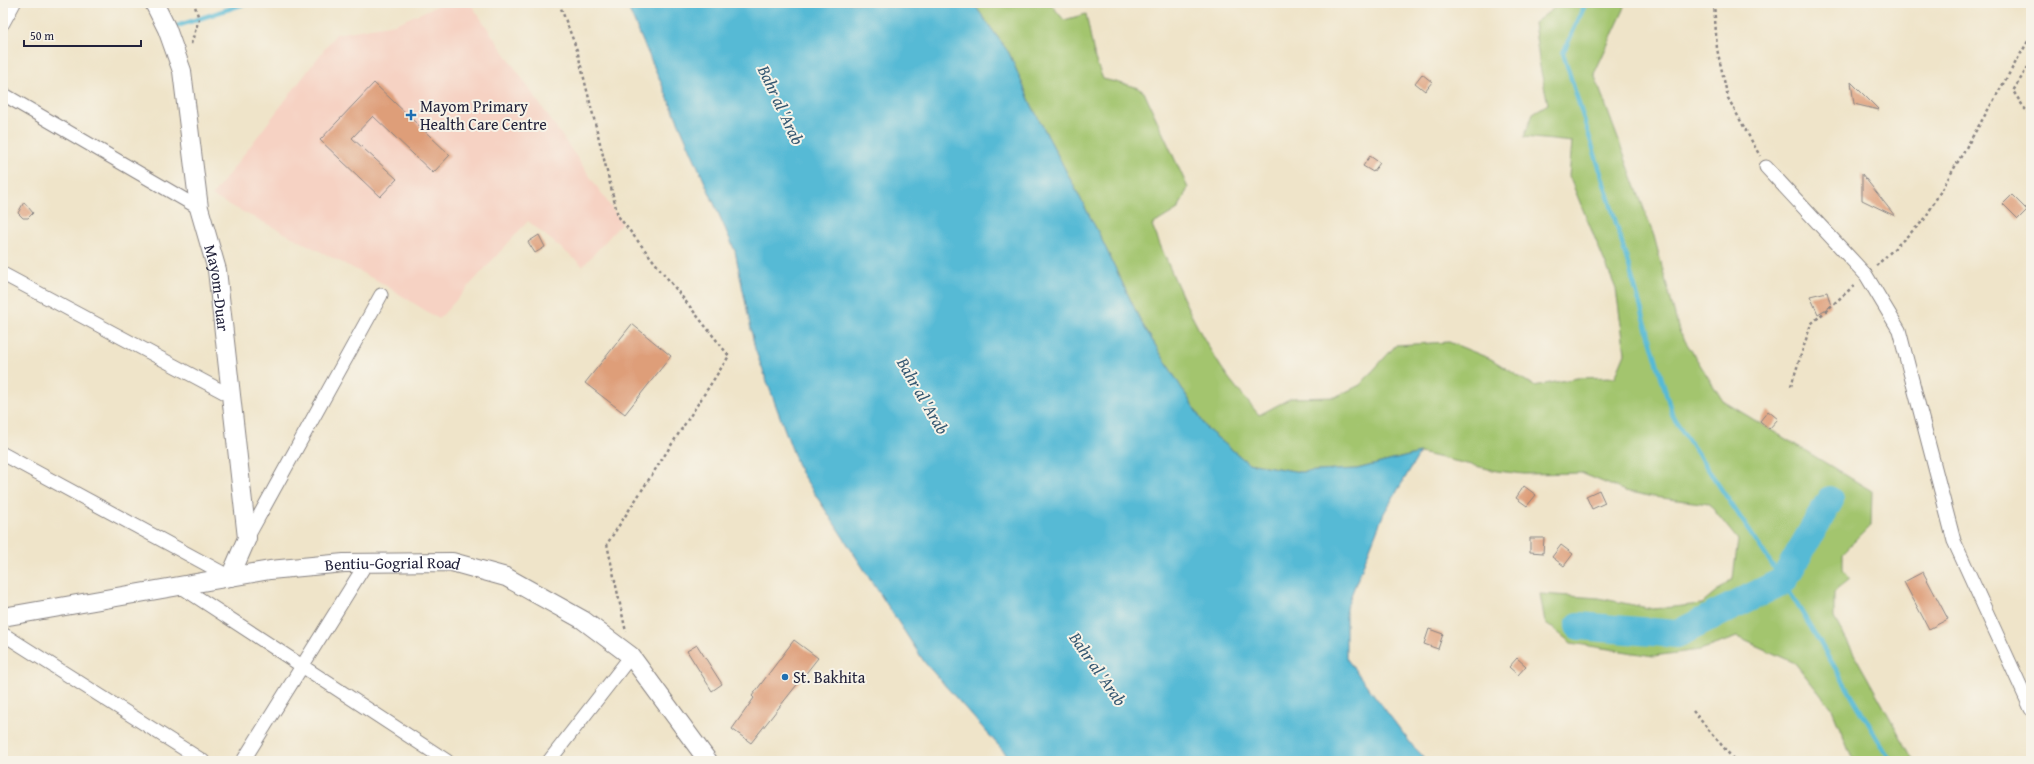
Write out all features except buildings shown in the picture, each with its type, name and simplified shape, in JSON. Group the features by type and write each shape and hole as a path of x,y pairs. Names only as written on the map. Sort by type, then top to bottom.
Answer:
{"main road":[{"name":"Mayom-Duar","path":"154,3 167,29 182,71 199,208 216,270 247,538 230,577"},
{"name":"Bentiu-Gogrial Road","path":"3,617 270,570 344,563 452,562 506,577 584,620 631,656 708,761"}],"street":[{"path":"3,23 14,3"},
{"path":"3,94 199,208"},
{"path":"1766,167 1866,275 1899,330 1954,541 2031,709"},
{"path":"3,274 231,396"},
{"path":"247,538 381,295"},
{"path":"3,454 230,577"},
{"path":"243,761 367,562"},
{"path":"180,586 447,761"},
{"path":"3,634 203,761"},
{"path":"550,761 631,656"}],"path":[{"path":"182,71 199,19 194,3"},
{"path":"559,3 577,50 618,216 729,356 607,544 631,656"},
{"path":"1714,3 1717,49 1728,98 1766,167"},
{"path":"1791,386 1811,324 1924,220 2031,36"},
{"path":"2031,62 2013,91 2025,109 2031,114"},
{"path":"1693,711 1735,761"}],"shaded area":[{"name":"Mayom Primary Health Care Centre","path":"444,3 470,3 622,223 583,266 528,221 439,319 380,282 212,196 336,34 395,24"}],"green space":[{"path":"973,3 1050,3 1064,20 1086,14 1095,59 1103,79 1136,87 1144,92 1188,188 1178,209 1152,225 1175,280 1201,333 1225,373 1259,415 1291,398 1335,397 1360,385 1396,345 1449,342 1491,359 1534,386 1577,378 1615,377 1625,353 1616,289 1569,176 1572,142 1524,137 1533,113 1548,104 1540,67 1534,23 1557,6 1558,3 1627,3 1594,74 1654,236 1679,331 1723,401 1872,491 1871,525 1843,553 1843,570 1850,579 1834,592 1834,618 1914,761 1855,761 1851,756 1832,709 1795,663 1737,637 1700,650 1653,656 1571,643 1545,622 1540,594 1599,598 1653,609 1702,604 1733,578 1738,540 1709,504 1654,497 1625,491 1581,473 1524,474 1497,471 1420,453 1357,469 1300,472 1248,463 1207,429 1141,322 1099,234 1032,106 1009,53"}],"water":[{"name":"Bahr al 'Arab","path":"626,3 973,3 1009,53 1032,106 1099,234 1141,322 1207,429 1248,463 1300,472 1357,469 1420,453 1384,513 1346,608 1346,658 1412,745 1428,761 1014,761 1007,755 925,663 800,471 755,349 735,251"}],"waterway":[{"path":"171,28 247,3"},
{"path":"1586,3 1563,53 1609,199 1673,417 1783,581 1891,761"},
{"path":"1579,626 1677,634 1783,581 1830,500"}],"place":[{"name":"Mayom Primary Health Care Centre","path":"411,115"},
{"name":"St. Bakhita","path":"785,677"}]}
